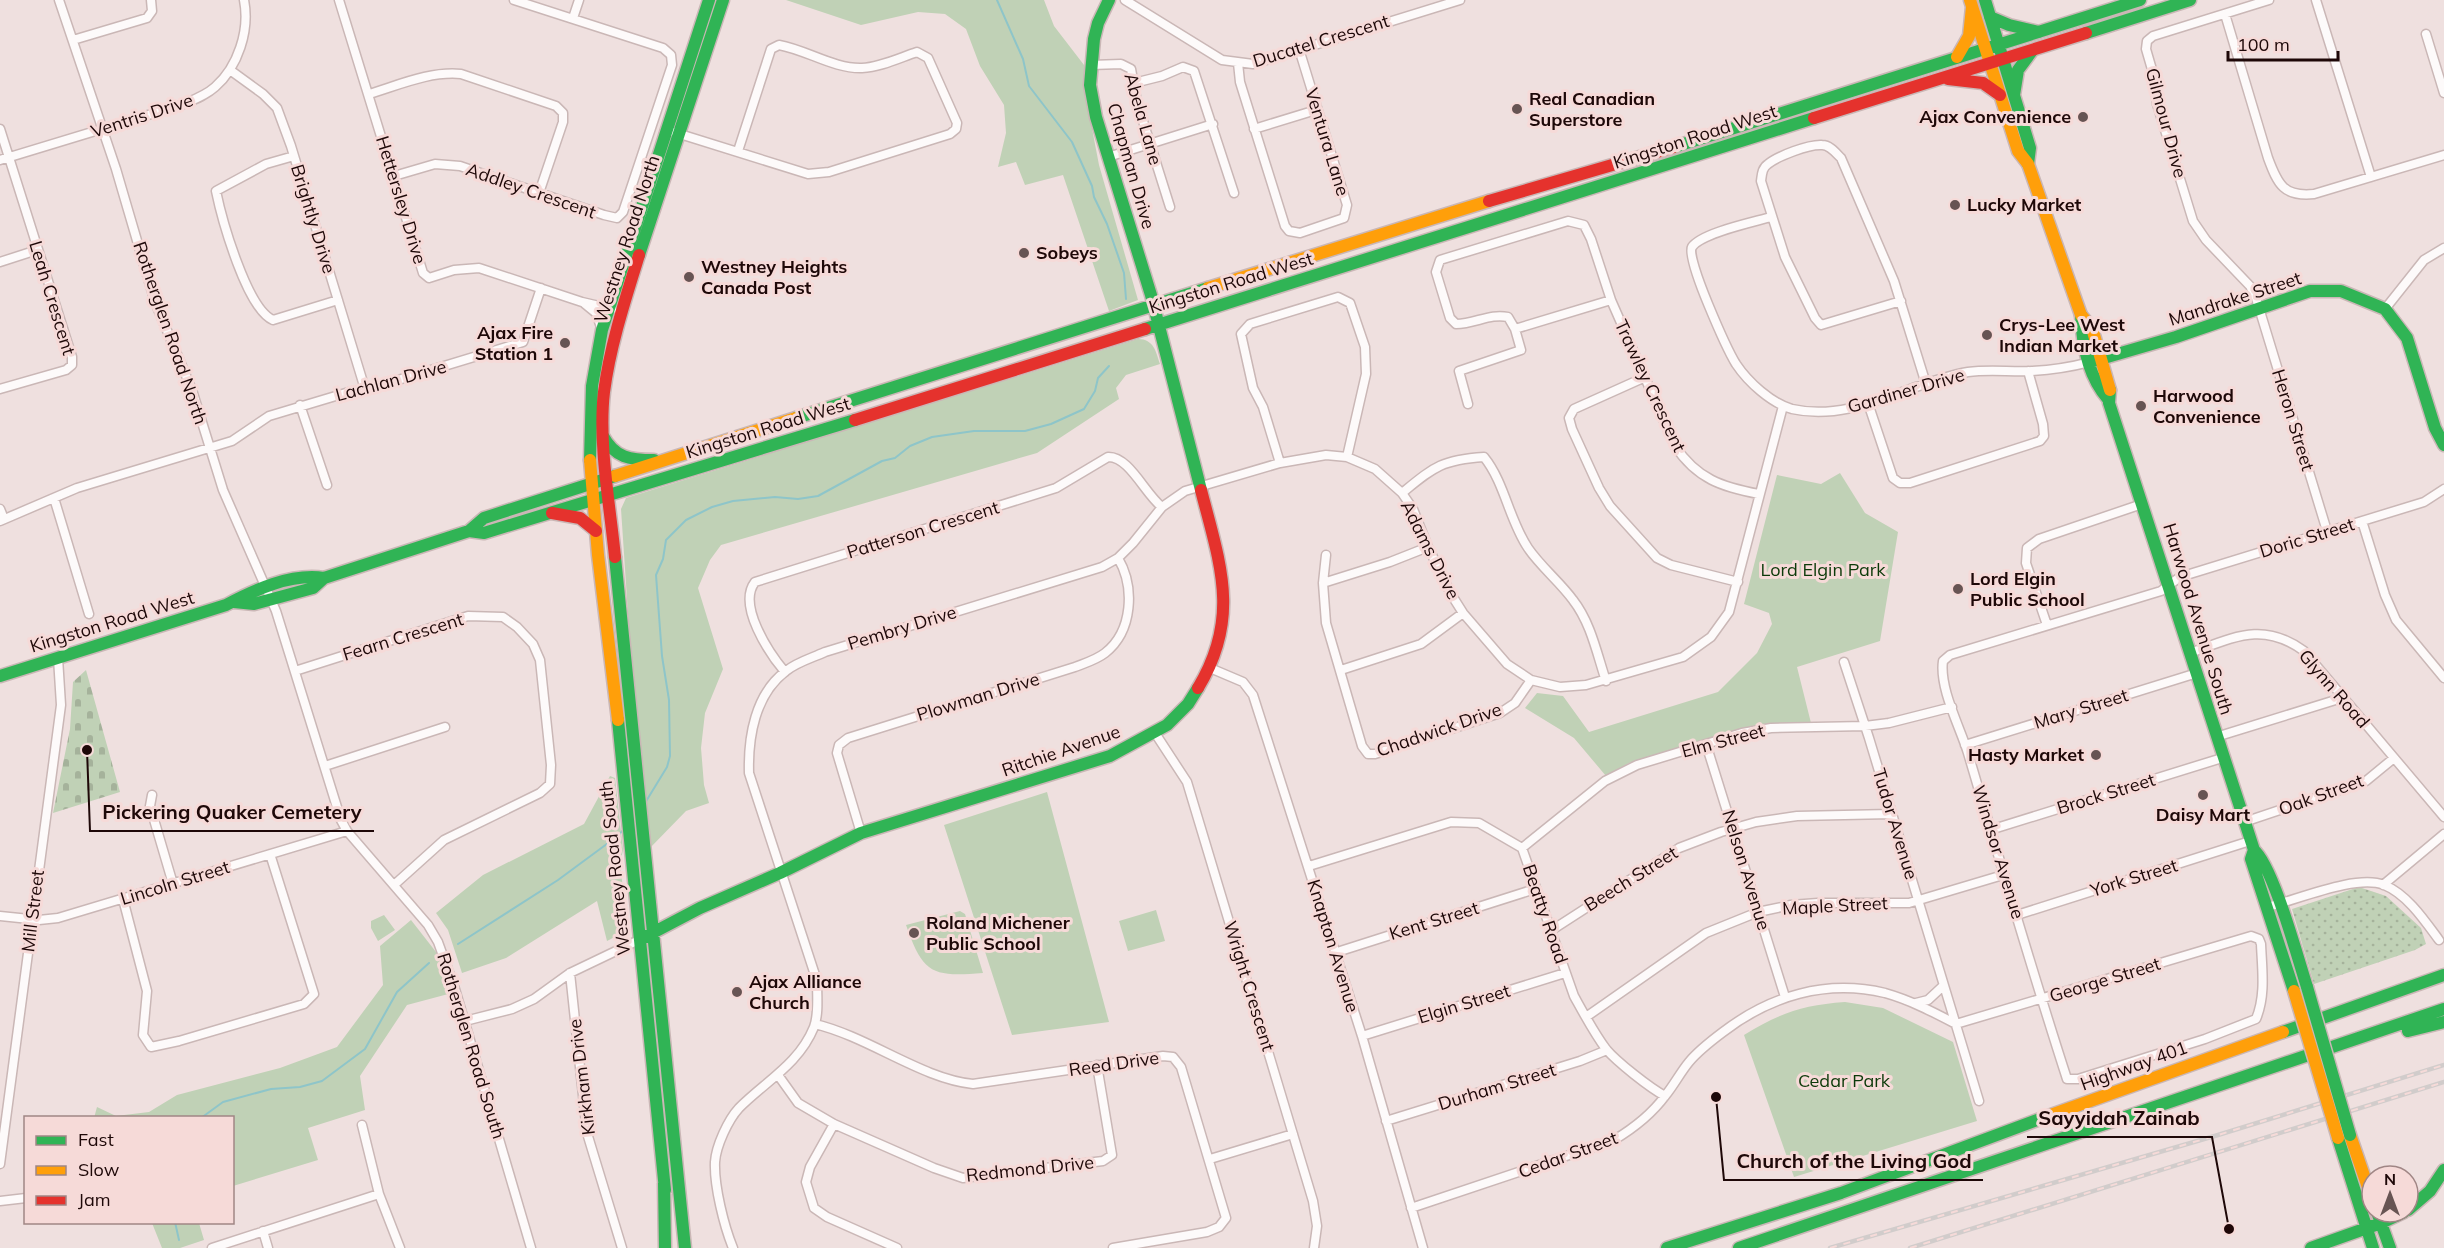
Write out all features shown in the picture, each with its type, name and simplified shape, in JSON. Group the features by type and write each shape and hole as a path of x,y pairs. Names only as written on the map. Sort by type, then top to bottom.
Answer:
{"main road":[{"name":"Westney Road North","path":"609,495 603,436 604,393 620,314 710,0"},
{"name":"Westney Road North","path":"673,132 723,0"},
{"name":"Chapman Drive","path":"1109,0 1098,23 1091,51 1090,85 1094,109 1154,307"},
{"path":"1985,0 1990,17 1992,46"},
{"name":"Kingston Road West","path":"0,676 234,602 250,592 269,593 310,576 324,578 469,531 484,518 665,459 1463,209 1714,135 2140,0"},
{"name":"Kingston Road West","path":"469,531 484,533 879,413 2190,0"},
{"path":"1971,3 1992,46"},
{"path":"1957,57 1969,36 1971,3"},
{"path":"1990,17 2009,25 2039,32"},
{"name":"Harwood Avenue South","path":"1992,46 2003,59 2014,95 2030,148 2028,164"},
{"name":"Harwood Avenue South","path":"1992,46 1990,63 2018,151 2028,164 2081,315 2092,328 2096,361 2110,390 2108,399 2252,846 2251,859 2274,906 2307,987 2373,1248"},
{"path":"2014,95 2018,70 2034,49"},
{"path":"1940,79 1982,81 1994,87 2000,95"},
{"name":"Westney Road North","path":"592,484 588,439 590,393 602,330 654,192"},
{"name":"Mandrake Street","path":"2096,361 2176,338 2310,291 2341,291 2385,309"},
{"name":"Ritchie Avenue","path":"640,939 700,908 780,873 861,833 1110,756 1167,725 1188,704 1210,668 1220,639 1225,592 1202,485 1154,307"},
{"path":"2385,309 2407,338 2435,428 2444,445"},
{"path":"603,436 609,449 618,456 643,460 665,459"},
{"name":"Westney Road South","path":"592,484 631,835 664,1183 673,1248"},
{"name":"Westney Road South","path":"609,495 630,716 645,829 685,1248"},
{"path":"550,512 580,518 596,531"},
{"name":"Harwood Avenue South","path":"2274,906 2294,991 2344,1136 2360,1171"},
{"name":"Highway 401","path":"1667,1248 1841,1193 2156,1076 2444,975"},
{"path":"1739,1248 2444,1009"},
{"path":"2369,1035 2406,1032 2444,1022"},
{"path":"2420,1199 2430,1191 2444,1170"},
{"path":"664,1183 665,1248"},
{"path":"2311,1248 2367,1228 2372,1224"},
{"path":"2381,1224 2390,1248"}],"street":[{"name":"Rotherglen Road North","path":"59,0 102,129 155,302 192,390 223,490 269,593"},
{"path":"73,40 147,18 152,10 151,0"},
{"name":"Ventris Drive","path":"5,159 181,105 200,97 215,87 230,70 245,27 244,0"},
{"name":"Hettersley Drive","path":"339,0 423,273 429,278 454,270 479,268 582,302 609,307 620,314"},
{"name":"Addley Crescent","path":"394,176 435,164 460,166 604,215 617,218 623,212 672,65 671,55 663,48 514,0"},
{"path":"573,18 579,0"},
{"name":"Ducatel Crescent","path":"1125,0 1222,60 1253,64 1460,0"},
{"name":"Gilmour Drive","path":"2258,309 2250,286 2206,240 2193,221 2157,104 2153,73 2146,49 2147,41 2153,36 2269,0"},
{"path":"2316,0 2371,177"},
{"path":"2225,14 2274,175 2282,186 2297,196 2314,194 2444,155"},
{"path":"2426,34 2444,93"},
{"path":"673,132 808,174 829,172 950,134 956,129 957,123 928,58 917,52 880,65 861,68 843,66 779,45 771,49 738,151"},
{"name":"Ventura Lane","path":"1238,63 1240,82 1285,226 1289,231 1300,233 1338,221 1347,214 1347,205 1299,49"},
{"name":"Abela Lane","path":"1091,65 1127,65 1133,73 1150,144 1170,207"},
{"path":"1134,83 1162,76 1183,67 1194,71 1234,193"},
{"name":"Brightly Drive","path":"230,70 263,94 277,108 294,156 365,389"},
{"path":"369,94 434,74 450,73 461,74 556,106 563,113 562,122 539,193"},
{"path":"1254,129 1316,110"},
{"path":"1108,157 1213,124"},
{"name":"Leah Crescent","path":"0,129 5,159 72,357 72,365 66,370 0,389"},
{"path":"1901,301 1821,325 1815,318 1785,257 1761,181 1762,171 1767,164 1822,144 1830,147 1841,158 1901,301 1926,384"},
{"path":"294,156 266,164 216,191 219,205 243,280 265,317 273,320 338,300"},
{"name":"Gardiner Drive","path":"1772,217 1704,238 1692,246 1690,252 1696,276 1736,363 1746,377 1771,399 1783,405 1806,411 1832,412 1967,373 2056,369 2096,361"},
{"name":"Trawley Crescent","path":"1611,300 1515,329 1508,317 1497,314 1468,324 1456,324 1450,318 1436,272 1440,260 1568,221 1584,225 1591,239 1611,300 1675,447 1685,461 1701,475 1718,484 1759,494"},
{"path":"2385,309 2424,261 2444,248"},
{"path":"0,262 37,250"},
{"name":"Lachlan Drive","path":"2,520 77,488 232,441 269,416 300,405 365,389 523,342 541,288"},
{"path":"1280,463 1263,407 1253,387 1241,334 1250,324 1338,297 1350,303 1365,347 1366,374 1347,457"},
{"path":"582,302 596,313 602,330"},
{"name":"Heron Street","path":"2258,309 2327,531"},
{"path":"1468,404 1459,371 1521,350 1515,329"},
{"path":"1869,403 1893,478 1900,483 1910,483 2040,441 2044,436 2043,424 2028,371"},
{"path":"1643,378 1575,409 1569,418 1599,488 1610,506 1657,558 1671,566 1738,582"},
{"path":"300,405 327,485"},
{"name":"Adams Drive","path":"1202,485 1280,463 1326,455 1347,457 1375,469 1402,493 1413,509 1451,594 1463,613 1507,664 1531,680 1560,687 1586,686 1683,657 1711,637 1729,612 1783,405"},
{"name":"Patterson Crescent","path":"785,672 761,638 749,600 749,590 755,582 1056,488 1108,457 1115,457 1126,464 1153,500 1162,507"},
{"path":"1402,493 1438,465 1461,459 1484,457 1491,466 1528,548 1574,600 1586,619 1606,681"},
{"name":"Pembry Drive","path":"780,873 749,773 748,746 758,710 785,672 825,652 1102,567 1118,558 1133,543 1162,507 1185,491 1202,485"},
{"name":"Doric Street","path":"2047,625 2161,591 2180,577 2424,502 2444,489"},
{"path":"54,498 89,614"},
{"path":"2047,625 2026,563 2027,548 2039,538 2142,504"},
{"path":"0,509 2,520"},
{"path":"2362,521 2385,595 2396,620 2444,678"},
{"path":"1323,583 1381,565 1428,546"},
{"name":"Chadwick Drive","path":"1326,555 1323,583 1326,623 1362,746 1368,754 1375,754 1500,713 1515,703 1531,680"},
{"name":"Plowman Drive","path":"861,833 837,753 839,745 848,738 1075,666 1106,652 1125,627 1129,598 1125,574 1118,558"},
{"name":"Rotherglen Road South","path":"269,593 325,766 340,820 429,925 438,942 465,1021 474,1061 495,1122 531,1248"},
{"path":"1341,670 1420,644 1463,613"},
{"name":"Fearn Crescent","path":"295,671 468,616 503,617 517,627 533,644 540,660 551,765 550,784 540,793 444,840 394,885"},
{"name":"Windsor Avenue","path":"2047,625 1950,656 1943,661 1941,670 2067,1079 2078,1079 2205,1039 2256,1019 2263,986 2261,944 2255,936"},
{"name":"Glynn Road","path":"2190,652 2255,633 2273,634 2290,641 2304,651 2444,818"},
{"name":"Mill Street","path":"0,1164 61,705 58,658"},
{"name":"Tudor Avenue","path":"1844,662 1979,1101"},
{"name":"Knapton Avenue","path":"1210,668 1243,682 1253,695 1362,1036 1423,1248"},
{"name":"Mary Street","path":"1965,745 2197,673"},
{"path":"2216,737 2342,698"},
{"name":"Elm Street","path":"1522,848 1564,812 1616,774 1637,765 1742,733 1772,728 1865,726 1889,723 1952,707"},
{"path":"325,766 445,727"},
{"name":"Wright Crescent","path":"1155,733 1187,782 1313,1201 1317,1226 1314,1248"},
{"name":"Nelson Avenue","path":"1706,744 1785,997"},
{"name":"Brock Street","path":"1990,830 2222,758"},
{"name":"Oak Street","path":"2244,822 2366,781 2394,758"},
{"path":"152,795 150,806 173,884"},
{"name":"Beech Street","path":"1552,930 1679,848 1734,829 1756,822 1797,816 1891,814"},
{"name":"Beatty Road","path":"1309,867 1451,822 1479,823 1522,848 1565,973 1586,1017 1607,1050 1665,1096"},
{"name":"Lincoln Street","path":"0,916 32,919 58,918 347,831"},
{"path":"2384,885 2444,834"},
{"name":"York Street","path":"2017,915 2252,846"},
{"path":"123,899 144,974 147,991 143,1035 151,1047 304,1004 314,994 270,854"},
{"path":"733,1248 717,1186 715,1162 721,1140 737,1110 798,1055 815,1024 817,981 780,873"},
{"name":"Maple Street","path":"1586,1017 1706,933 1758,912 1809,903 1908,903 2003,875"},
{"path":"2274,906 2352,883 2384,885 2406,900 2439,940"},
{"name":"Kent Street","path":"1334,952 1535,889"},
{"name":"George Street","path":"1956,1024 2255,936"},
{"path":"465,1021 512,1009 534,999 570,973 640,939"},
{"name":"Kirkham Drive","path":"570,973 586,1133 622,1248"},
{"name":"Elgin Street","path":"1362,1036 1565,973"},
{"path":"1916,1004 1928,1000 1943,986"},
{"name":"Cedar Street","path":"1411,1208 1614,1140 1643,1121 1665,1096 1689,1062 1711,1041 1748,1013 1785,997 1814,990 1848,988 1886,994 1916,1004 1956,1024"},
{"name":"Reed Drive","path":"815,1024 838,1030 952,1082 973,1084 1163,1056 1173,1057 1181,1067 1226,1218 1219,1227 1207,1232 1113,1248"},
{"name":"Durham Street","path":"1386,1121 1586,1059 1607,1050"},
{"name":"Redmond Drive","path":"778,1075 798,1102 834,1124 934,1168 963,1178 1103,1161 1112,1155 1097,1065"},
{"path":"834,1124 810,1167 806,1182 814,1208 827,1217 897,1248"},
{"path":"362,1125 379,1194 400,1248"},
{"path":"1210,1159 1293,1134"},
{"path":"212,1248 379,1194"},
{"path":"0,1201 24,1198"},
{"path":"263,1232 268,1248"}],"green space":[{"path":"786,0 1044,0 1054,26 1084,65 1084,87 1099,165 1138,300 1109,311 1063,175 1025,185 1016,162 998,167 1006,133 1004,105 980,66 966,29 945,14 918,12 861,25"},
{"path":"1138,339 1151,344 1160,364 1126,375 1116,388 1119,399 1037,453 721,545 710,560 698,588 723,669 705,713 701,748 704,785 709,803 686,811 649,849 635,718 621,509 626,498"},
{"name":"Lord Elgin Park","path":"1840,473 1865,513 1898,532 1880,641 1797,667 1811,723 1749,727 1629,763 1606,776 1574,738 1525,708 1537,693 1563,696 1589,732 1718,692 1757,653 1772,624 1769,613 1744,604 1777,475 1821,484"},
{"path":"86,670 120,792 53,813 70,729 73,682"},
{"path":"610,776 615,778 623,850 620,864 628,930 607,941 597,901 506,958 462,973 448,930 436,913 483,875 584,824"},
{"path":"1047,792 1109,1022 1012,1035 944,825"},
{"path":"2359,887 2386,896 2421,928 2426,944 2415,950 2314,984 2292,909"},
{"path":"1156,910 1165,941 1128,951 1119,921"},
{"path":"960,911 965,914 983,973 952,974 932,969 918,954 906,925"},
{"path":"384,915 395,930 378,941 371,928 371,921"},
{"path":"411,920 436,952 452,993 407,1005 360,1076 365,1110 308,1128 318,1160 234,1186 234,1116 116,1116 149,1112 177,1095 280,1068 337,1047 383,985 380,946"},
{"name":"Cedar Park","path":"1845,1002 1883,1008 1953,1042 1977,1121 1794,1177 1744,1035 1792,1011"},
{"path":"97,1107 116,1116 95,1116"},
{"path":"152,1224 199,1224 204,1240 180,1248 162,1248"}],"waterway":[{"path":"997,0 1023,59 1029,86 1072,142 1092,186 1094,197 1107,224 1124,273 1126,299"},
{"path":"645,803 667,767 670,756 669,700 662,656 656,575 663,559 666,540 686,520 712,507 733,501 775,497 798,499 818,496 882,461 895,458 910,446 932,437 974,431 1025,431 1051,424 1084,409 1095,391 1098,378 1109,366"},
{"path":"458,944 558,880 619,835 626,826"},
{"path":"204,1116 223,1102 271,1089 300,1087 322,1081 365,1049 397,992 429,963"},
{"path":"175,1224 179,1240"}],"railway":[{"path":"1830,1248 2218,1135 2444,1065"},
{"path":"1910,1248 2444,1082"}],"traffic: fast":[{"path":"590,460 592,386 602,330 709,0"},
{"path":"639,255 723,0"},
{"path":"1109,0 1098,23 1094,39 1090,85 1096,117 1151,295 1201,490"},
{"path":"1985,0 2030,148 2028,164"},
{"path":"1674,147 2140,0"},
{"path":"2086,33 2190,0"},
{"path":"1990,17 2009,25 2039,32"},
{"path":"2014,95 2018,70 2032,51"},
{"path":"1145,329 1814,118"},
{"path":"796,418 1208,288"},
{"path":"2090,362 2176,337 2310,291 2341,291 2385,309 2407,338 2435,428 2444,445"},
{"path":"2081,315 2087,359 2095,380 2108,399"},
{"path":"2110,390 2109,403 2254,850 2261,859 2277,893 2307,987"},
{"path":"469,531 484,533 855,420"},
{"path":"603,436 613,449 624,456 654,460"},
{"path":"0,676 226,605 273,584 299,578 324,578 469,531 484,518 615,476"},
{"path":"615,557 685,1248"},
{"path":"234,602 254,604 313,588 324,578"},
{"path":"641,939 700,908 780,873 861,833 1110,756 1167,725 1188,704 1198,688"},
{"path":"618,720 665,1190"},
{"path":"2254,850 2251,859 2294,991"},
{"path":"2283,1032 2444,975"},
{"path":"2307,987 2350,1135"},
{"path":"1739,1248 2444,1009"},
{"path":"2408,1031 2444,1022"},
{"path":"1667,1248 1841,1193 2048,1116"},
{"path":"2338,1138 2373,1248"},
{"path":"2420,1200 2430,1191 2444,1170"},
{"path":"664,1183 665,1248"},
{"path":"2311,1248 2378,1224"},
{"path":"2381,1224 2390,1248"}],"traffic: slow":[{"path":"1970,0 2018,151 2028,164 2081,315 2092,328 2110,390"},
{"path":"1957,57 1969,36 1972,7"},
{"path":"1208,288 1489,201"},
{"path":"615,476 796,418"},
{"path":"590,460 598,555 618,720"},
{"path":"2294,991 2338,1138"},
{"path":"2048,1116 2283,1032"},
{"path":"2350,1135 2360,1164"}],"traffic: jam":[{"path":"1814,118 2086,33"},
{"path":"1948,79 1983,83 2000,95"},
{"path":"1489,201 1674,147"},
{"path":"615,557 602,432 604,392 614,340 639,255"},
{"path":"855,420 1145,329"},
{"path":"1198,688 1211,662 1219,638 1223,614 1220,566 1201,490"},
{"path":"552,513 580,518 596,531"}],"place":[{"name":"Real Canadian Superstore","path":"1517,109"},
{"name":"Ajax Convenience","path":"2083,117"},
{"name":"Lucky Market","path":"1955,205"},
{"name":"Sobeys","path":"1024,253"},
{"name":"Westney Heights Canada Post","path":"689,277"},
{"name":"Crys-Lee West Indian Market","path":"1987,335"},
{"name":"Ajax Fire Station 1","path":"565,343"},
{"name":"Harwood Convenience","path":"2141,406"},
{"name":"Lord Elgin Public School","path":"1958,589"},
{"name":"Pickering Quaker Cemetery","path":"87,750"},
{"name":"Hasty Market","path":"2096,755"},
{"name":"Daisy Mart","path":"2203,795"},
{"name":"Roland Michener Public School","path":"914,933"},
{"name":"Ajax Alliance Church","path":"737,992"},
{"name":"Church of the Living God","path":"1716,1097"},
{"name":"Sayyidah Zainab","path":"2229,1229"}]}
